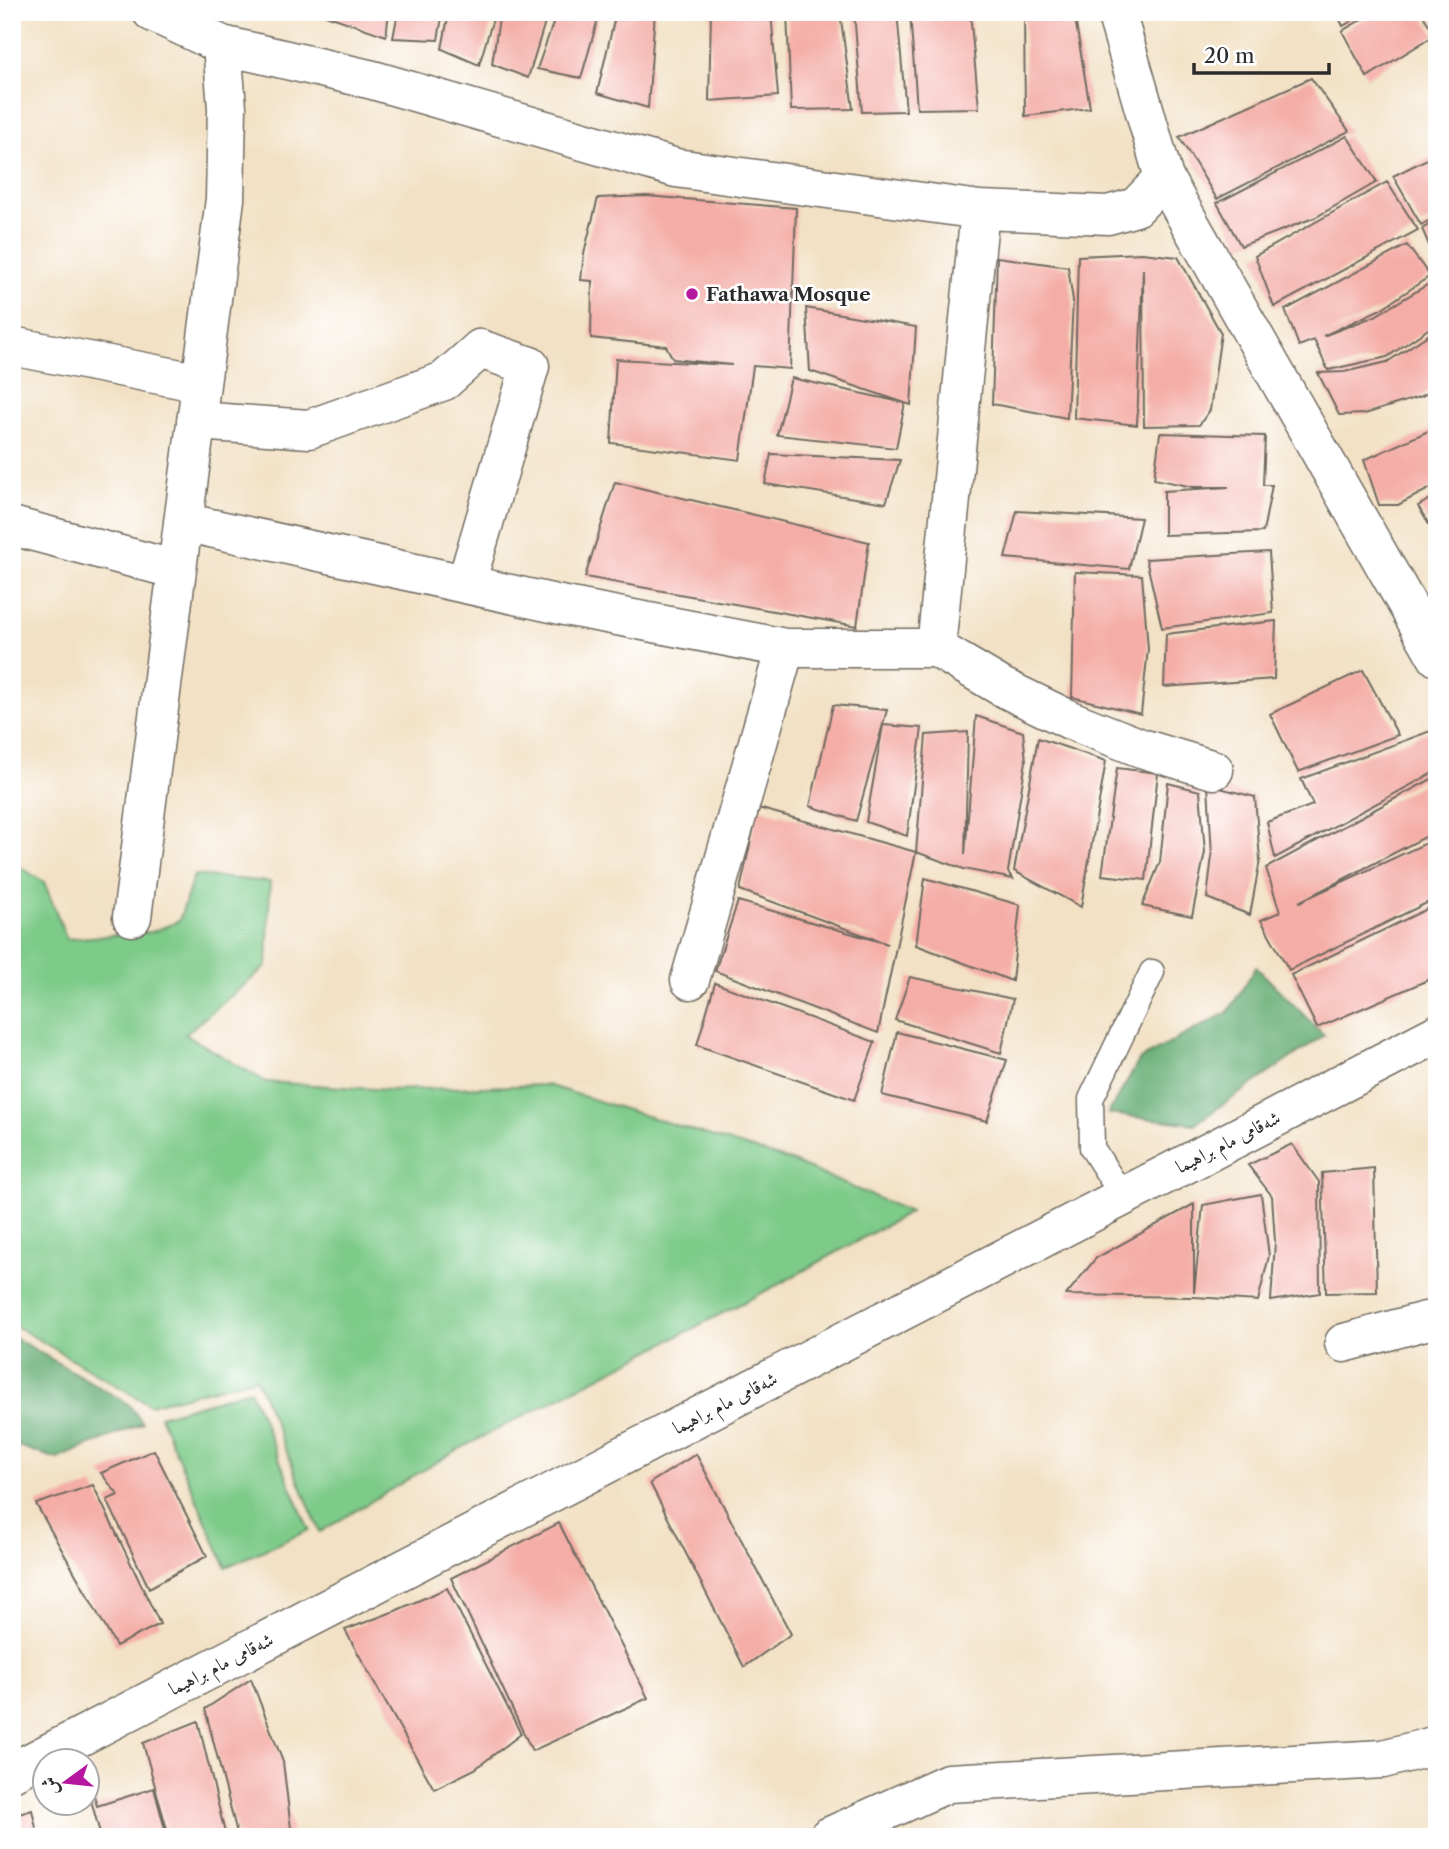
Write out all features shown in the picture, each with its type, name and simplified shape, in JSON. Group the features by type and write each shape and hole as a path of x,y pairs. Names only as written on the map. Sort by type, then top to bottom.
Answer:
{"street":[{"path":"152,12 222,46 373,80 676,168 980,210 1108,215 1136,207 1164,178"},
{"path":"1116,12 1164,178 1437,657"},
{"path":"132,918 225,199 227,108 222,46"},
{"path":"936,648 980,210"},
{"path":"12,346 201,383"},
{"path":"196,421 309,429 444,381 480,349 530,366 466,584"},
{"path":"183,522 466,584 785,649 936,648 1002,687 1070,720 1141,748 1214,770"},
{"path":"12,526 177,570"},
{"path":"690,980 785,649"},
{"name":"شەقامی مام براهیما","path":"12,1772 1437,1034"},
{"path":"1344,1343 1425,1321 1437,1321"},
{"path":"828,1837 948,1783 1382,1759 1437,1745"}],"lane":[{"path":"1123,1197 1092,1149 1091,1099 1152,972"}],"green space":[{"path":"12,862 44,882 67,939 152,932 179,921 194,875 270,882 267,966 185,1034 266,1082 390,1090 547,1085 791,1161 910,1212 781,1283 457,1450 320,1532 256,1378 150,1405 12,1324"},
{"path":"1256,967 1324,1035 1195,1124 1108,1114 1140,1059 1228,1012"},
{"path":"12,1336 128,1404 143,1423 57,1459 12,1444"},
{"path":"250,1390 309,1530 226,1567 160,1416"}],"building":[{"path":"389,12 386,36 320,13"},
{"path":"398,12 443,12 438,40 393,38"},
{"path":"449,12 495,12 479,65 442,49"},
{"path":"500,12 548,12 528,78 492,64"},
{"path":"557,12 600,12 581,78 537,69"},
{"path":"616,12 655,12 648,108 597,93"},
{"path":"711,12 771,12 778,96 709,101"},
{"path":"787,12 840,12 853,109 791,110"},
{"path":"854,12 897,12 906,111 862,112"},
{"path":"910,12 970,12 979,108 917,109"},
{"path":"1024,12 1074,12 1090,108 1025,116"},
{"path":"1336,12 1367,12 1343,26"},
{"path":"1375,12 1421,12 1435,35 1367,77 1342,31"},
{"path":"1311,78 1349,131 1217,199 1179,137"},
{"path":"1347,136 1377,182 1316,217 1241,246 1217,203"},
{"path":"1437,154 1437,216 1421,225 1393,176"},
{"path":"1387,182 1418,230 1274,307 1255,256"},
{"name":"Fathawa Mosque","path":"646,196 796,208 790,369 753,366 740,460 611,443 616,359 732,365 673,359 666,346 591,338 592,281 581,280 584,253 598,198"},
{"path":"1437,220 1437,263 1422,229"},
{"path":"1407,245 1430,276 1381,309 1323,336 1375,316 1432,282 1437,296 1437,323 1387,357 1328,370 1314,340 1299,346 1285,310"},
{"path":"1142,253 1178,257 1221,333 1210,410 1199,425 1144,426 1143,269 1137,425 1074,418 1078,256"},
{"path":"997,257 1068,267 1073,301 1067,418 992,404"},
{"path":"806,308 916,327 911,405 810,371"},
{"path":"1437,329 1437,387 1422,396 1365,414 1339,415 1318,373 1344,372 1387,362"},
{"path":"791,378 905,403 896,448 777,435"},
{"path":"1437,427 1437,485 1398,505 1379,505 1364,460"},
{"path":"1160,433 1265,436 1263,485 1272,485 1263,532 1164,535 1164,491 1229,487 1193,487 1154,479"},
{"path":"771,454 900,460 886,503 765,484"},
{"path":"615,482 869,542 857,626 585,577"},
{"path":"1437,495 1437,538 1418,506"},
{"path":"1017,511 1141,518 1129,569 1005,558"},
{"path":"1269,552 1273,613 1162,628 1146,559"},
{"path":"1075,572 1142,575 1148,649 1141,714 1072,697"},
{"path":"1276,621 1274,679 1164,687 1166,634"},
{"path":"1363,670 1398,735 1298,772 1270,714"},
{"path":"833,705 887,710 856,821 810,806"},
{"path":"976,716 1023,732 1026,761 1008,872 1013,879 964,869 916,852 926,735 968,732 965,855"},
{"path":"883,725 922,728 907,836 866,822"},
{"path":"1433,730 1437,745 1437,771 1275,858 1267,822 1313,805 1301,779"},
{"path":"1038,738 1106,761 1081,907 1014,871"},
{"path":"1117,768 1158,773 1146,880 1102,875"},
{"path":"1437,776 1437,831 1299,902 1437,838 1437,898 1289,970 1261,920 1280,912 1266,868"},
{"path":"1168,783 1200,791 1205,852 1192,916 1142,906 1160,862"},
{"path":"1208,785 1255,797 1260,860 1250,915 1207,898 1212,856"},
{"path":"758,808 916,852 878,1033 715,971 738,901 888,944 740,890"},
{"path":"925,878 1020,905 1012,981 916,945"},
{"path":"1437,904 1437,976 1317,1028 1291,975"},
{"path":"910,977 1013,999 1001,1053 895,1020"},
{"path":"715,983 875,1042 854,1100 697,1045"},
{"path":"897,1032 1007,1060 987,1121 882,1095"},
{"path":"1292,1144 1319,1182 1320,1293 1271,1301 1275,1242 1272,1196 1248,1165"},
{"path":"1374,1168 1377,1292 1326,1293 1322,1173"},
{"path":"1261,1194 1269,1256 1258,1301 1066,1295 1096,1258 1194,1204 1194,1293 1203,1205"},
{"path":"154,1450 207,1556 149,1588 107,1500 118,1495 101,1473"},
{"path":"696,1454 791,1634 744,1667 650,1483"},
{"path":"93,1485 160,1624 116,1646 36,1504"},
{"path":"559,1523 648,1698 532,1751 451,1578"},
{"path":"447,1588 521,1734 475,1769 434,1789 345,1630"},
{"path":"251,1679 283,1762 292,1837 238,1837 205,1709"},
{"path":"198,1721 226,1837 169,1837 143,1743"},
{"path":"154,1788 167,1837 101,1837 96,1818 102,1818 102,1804"},
{"path":"32,1810 38,1837 12,1837 12,1816"}],"place":[{"name":"Fathawa Mosque","path":"692,294"}]}
